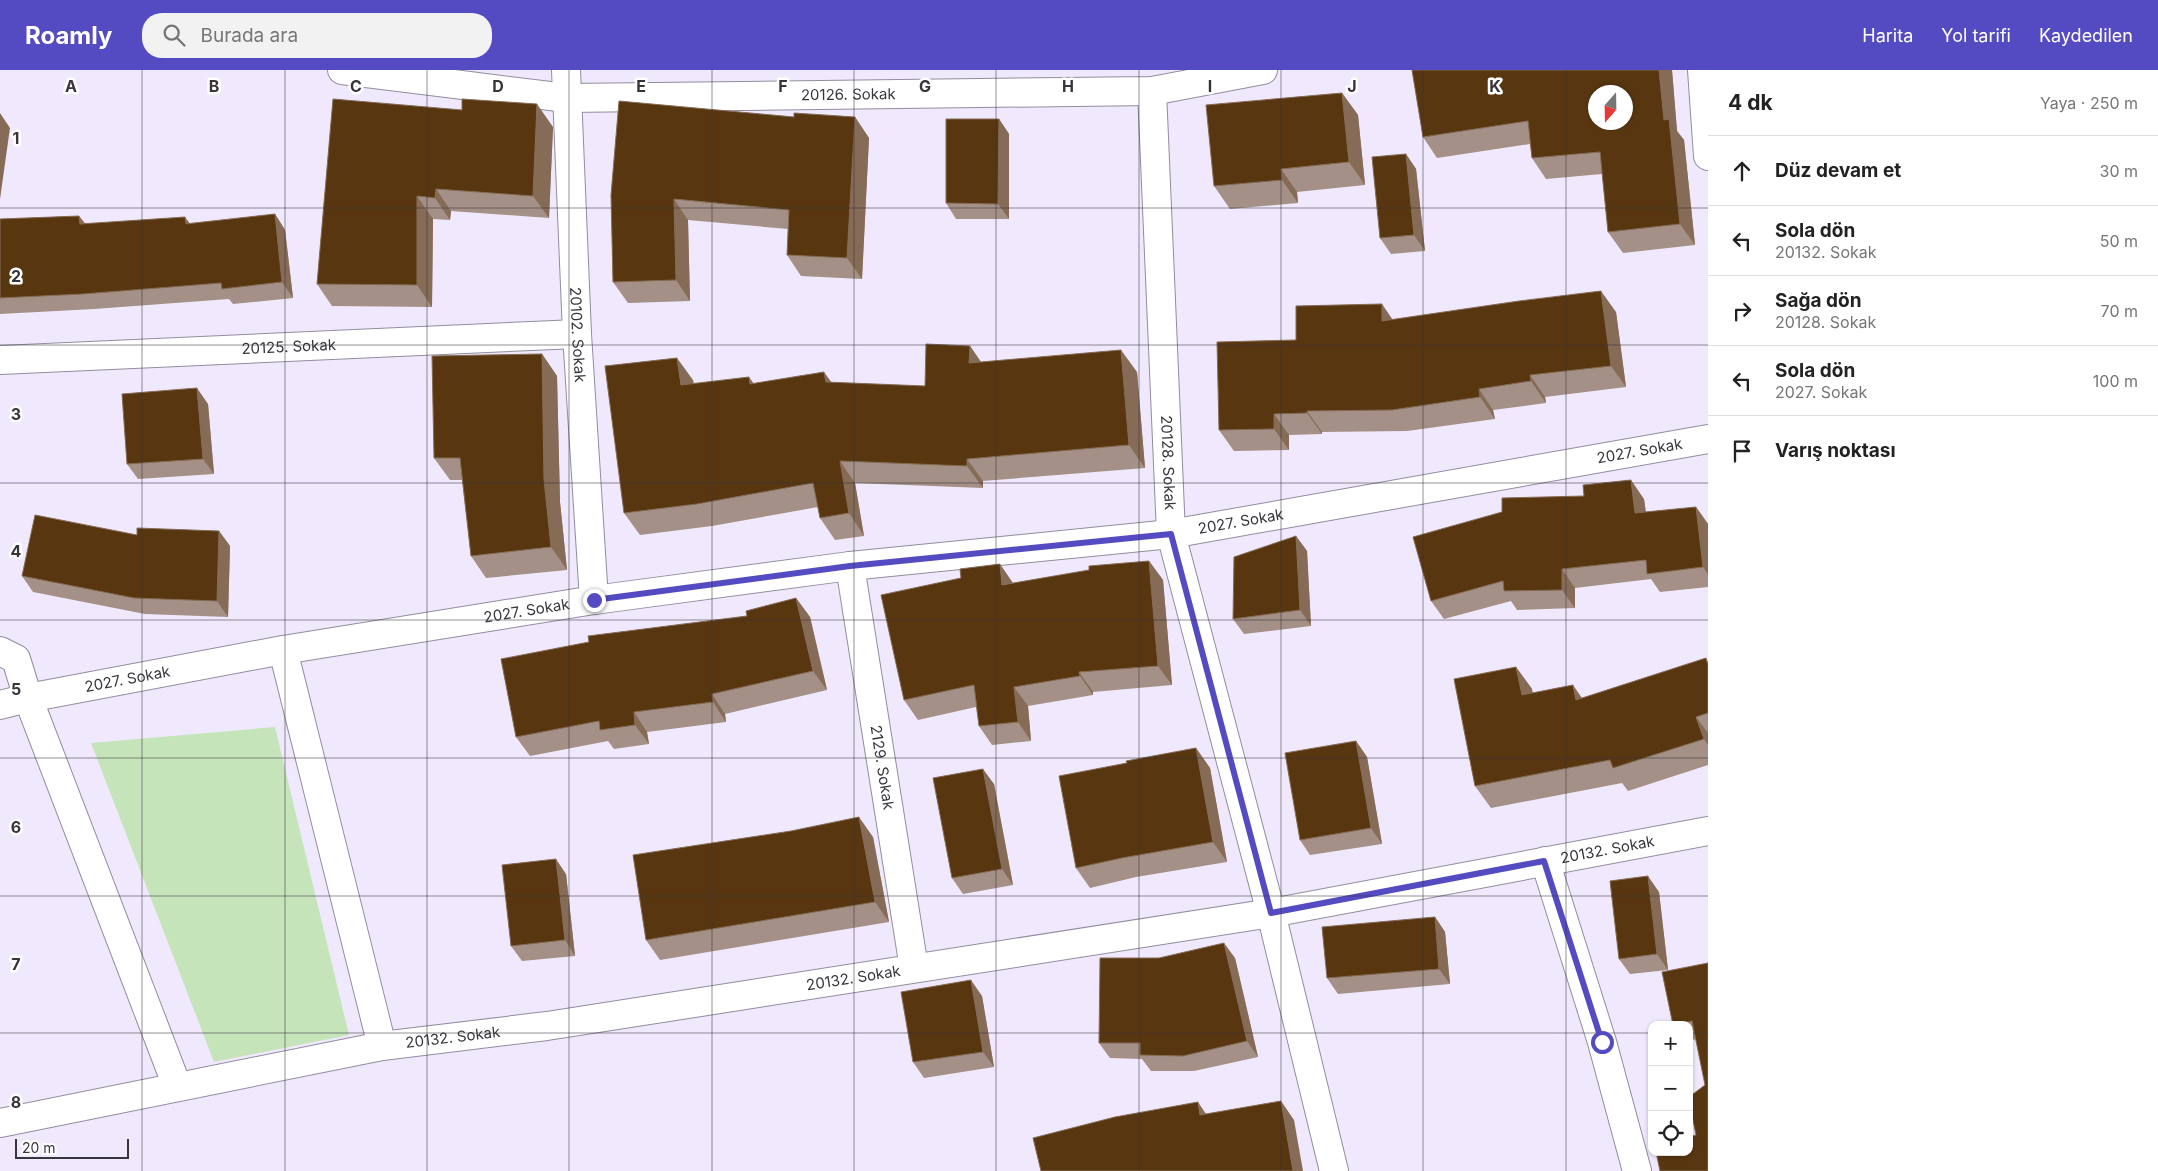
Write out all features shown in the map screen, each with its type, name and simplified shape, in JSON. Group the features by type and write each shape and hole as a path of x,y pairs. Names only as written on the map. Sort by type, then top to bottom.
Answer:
{"street":[{"name":"20126. Sokak","path":"342,70 566,98 1152,91 1263,70"},
{"name":"20102. Sokak","path":"566,70 577,334 594,600"},
{"path":"1702,70 1708,156"},
{"name":"20128. Sokak","path":"1152,91 1171,534 1271,913 1334,1171"},
{"name":"20125. Sokak","path":"0,360 577,334"},
{"name":"2027. Sokak","path":"0,705 28,698 283,650 594,600 850,566 1171,534 1708,439"},
{"name":"2129. Sokak","path":"850,566 914,968"},
{"path":"283,650 382,1046"},
{"path":"0,651 16,659 28,698 177,1086"},
{"name":"20132. Sokak","path":"0,1122 382,1046 547,1026 1271,913 1708,831"},
{"path":"1544,861 1602,1042 1637,1171"}],"green space":[{"path":"275,727 349,1035 214,1062 91,743"}],"building":[{"path":"1412,70 1659,70 1664,120 1669,119 1680,224 1608,232 1600,152 1532,158 1528,121 1423,137"},
{"path":"1342,93 1349,162 1281,169 1282,180 1214,186 1206,105"},
{"path":"333,99 462,110 462,99 537,104 533,196 436,189 435,198 417,196 417,285 317,284"},
{"path":"619,101 794,117 794,113 855,117 847,258 787,255 789,210 674,199 676,280 613,282 611,195"},
{"path":"946,119 999,119 998,204 946,203"},
{"path":"1406,154 1414,235 1380,238 1372,157"},
{"path":"275,214 282,282 222,289 221,283 83,294 0,298 0,219 79,216 80,224 185,217 186,224"},
{"path":"1601,291 1611,366 1530,375 1531,381 1479,389 1480,397 1392,410 1307,411 1307,413 1274,414 1274,429 1219,430 1217,342 1296,340 1296,306 1382,304 1382,321"},
{"path":"926,344 970,346 969,363 1121,350 1129,445 967,459 967,466 840,461 849,513 820,518 813,483 697,504 624,513 605,366 677,358 681,385 749,377 750,384 824,372 826,382 925,386"},
{"path":"542,354 544,479 551,547 471,556 460,458 434,458 432,356"},
{"path":"197,388 203,459 127,464 122,394"},
{"path":"1631,480 1635,513 1696,507 1703,567 1647,574 1646,560 1562,569 1562,590 1504,591 1503,581 1431,601 1413,537 1502,512 1502,498 1584,496 1583,485"},
{"path":"35,515 137,535 137,528 219,531 217,601 134,598 22,576"},
{"path":"1296,536 1300,610 1233,619 1234,557"},
{"path":"1149,561 1158,666 1079,672 1080,676 1014,687 1018,722 979,726 974,685 904,700 881,595 961,578 960,569 1000,564 1002,585 1089,570 1089,566"},
{"path":"796,598 813,671 712,694 713,702 634,712 635,725 600,730 599,721 516,737 501,659 589,642 588,636 747,616 746,611"},
{"path":"1706,658 1708,665 1708,713 1696,717 1704,739 1613,768 1610,760 1475,786 1454,679 1516,667 1522,695 1573,685 1576,700"},
{"path":"1356,741 1371,828 1300,840 1285,753"},
{"path":"1196,748 1213,842 1076,868 1059,776"},
{"path":"983,769 1002,869 952,878 933,778"},
{"path":"859,817 875,902 646,940 633,855 791,831"},
{"path":"556,859 565,940 511,946 502,865"},
{"path":"1648,876 1657,954 1619,959 1610,881"},
{"path":"1435,917 1439,969 1327,978 1322,927"},
{"path":"1224,943 1247,1041 1183,1056 1140,1055 1140,1043 1099,1043 1100,958 1159,958"},
{"path":"1708,963 1708,1171 1660,1171 1657,1156 1693,1156 1693,1136 1696,1135 1693,1120 1693,1094 1705,1085 1693,1021 1672,1021 1662,972"},
{"path":"971,980 983,1052 913,1062 901,992"},
{"path":"1281,1101 1293,1171 1041,1171 1033,1138 1115,1117 1198,1102 1200,1115"}],"route":[{"path":"594,600 850,566 1171,534 1271,913 1544,861 1602,1042"}]}
